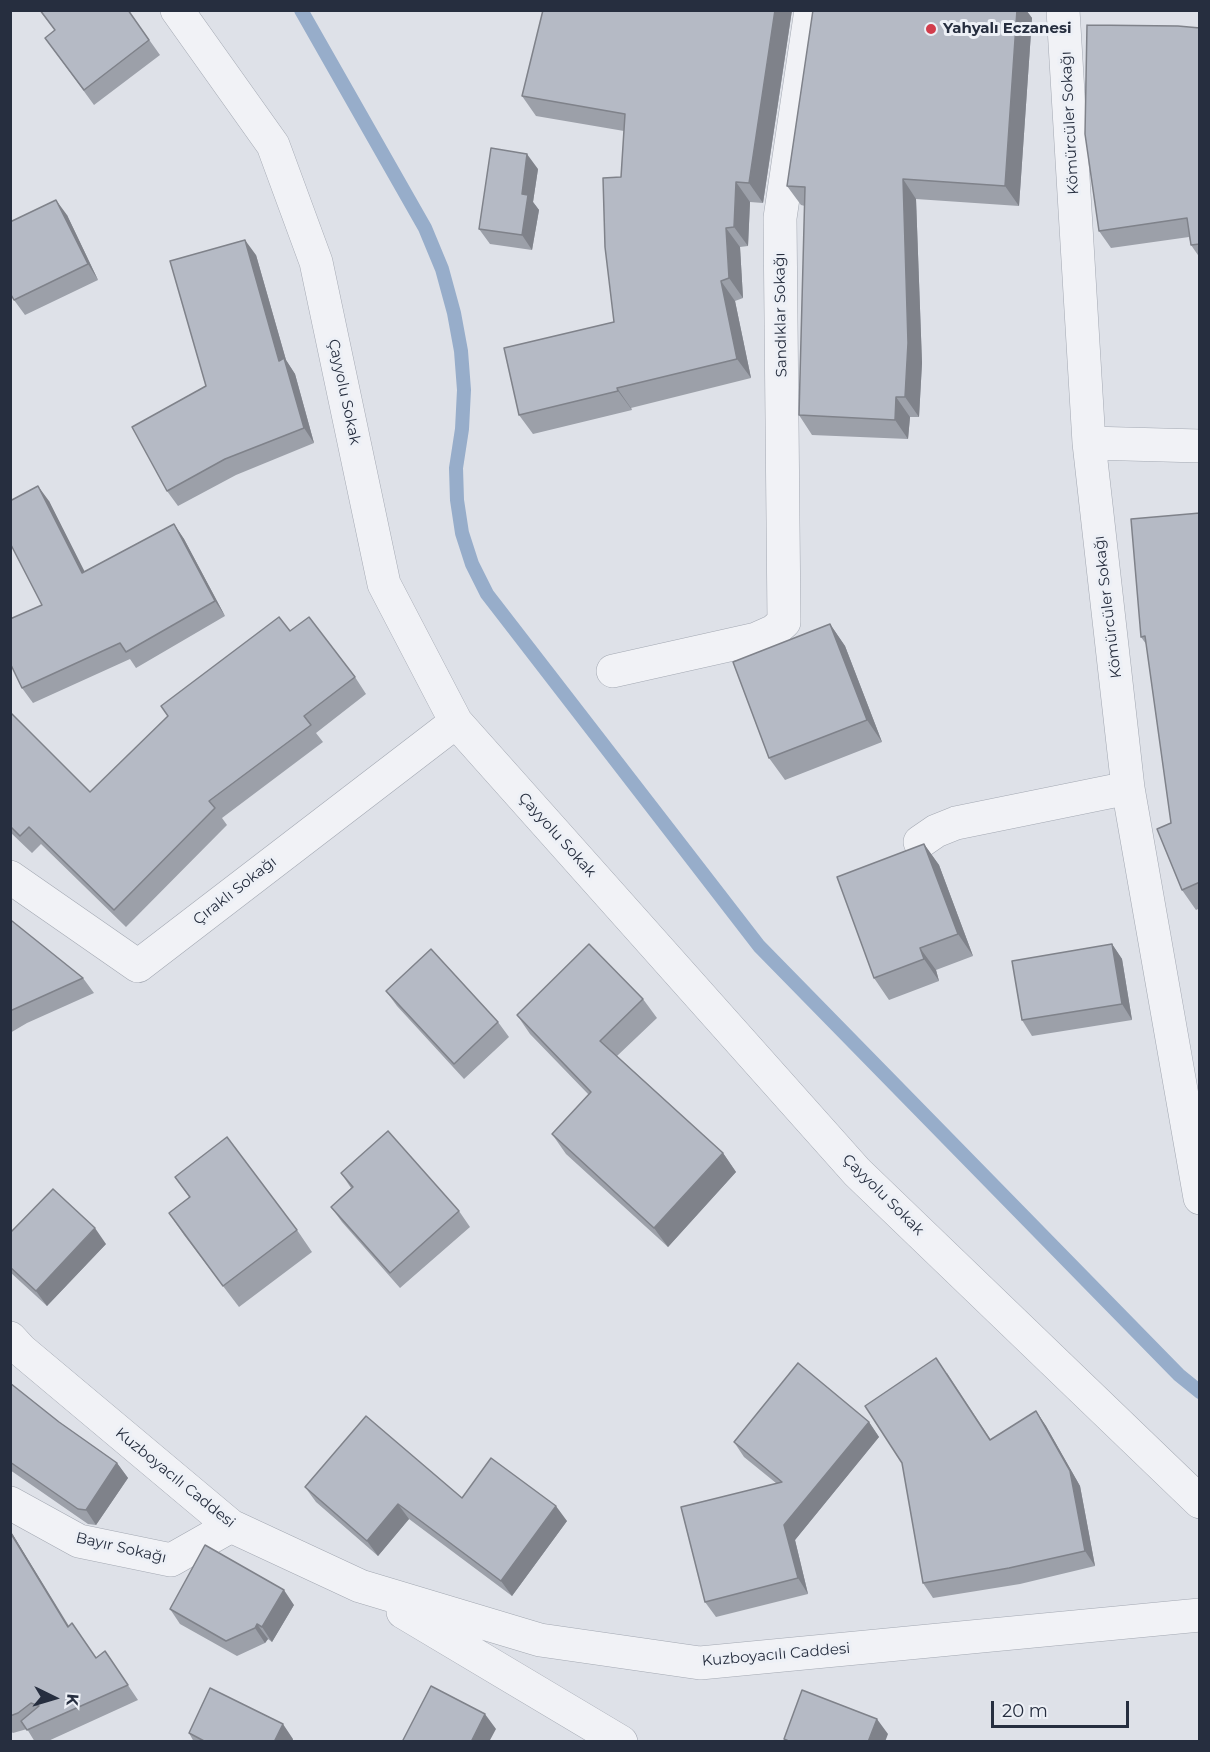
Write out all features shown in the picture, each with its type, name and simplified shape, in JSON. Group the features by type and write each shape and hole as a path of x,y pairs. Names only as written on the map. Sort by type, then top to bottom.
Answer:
{"street":[{"name":"Çayyolu Sokak","path":"177,10 273,146 316,262 384,584 456,722 857,1172 1200,1503"},
{"name":"Sandıklar Sokağı","path":"614,671 756,639 774,631 784,622 780,218 811,10"},
{"name":"Kömürcüler Sokağı","path":"1064,10 1089,443 1128,788 1200,1198"},
{"path":"1089,443 1200,446"},
{"name":"Çıraklı Sokağı","path":"10,877 138,966 456,722"},
{"path":"920,842 936,831 956,823 1128,788"},
{"name":"Kuzboyacılı Caddesi","path":"10,1338 21,1350 231,1526 360,1586 621,1742"},
{"name":"Bayır Sokağı","path":"10,1503 79,1541 171,1560 231,1526"},
{"name":"Kuzboyacılı Caddesi","path":"360,1586 540,1640 700,1663 1200,1615"}],"building":[{"path":"40,10 128,10 149,40 84,90 45,38 55,30"},
{"path":"543,10 775,10 749,183 736,182 734,227 726,228 729,278 721,281 737,359 519,415 504,348 614,322 605,247 603,178 621,177 625,114 522,96"},
{"path":"813,10 1017,10 1005,186 903,179 908,343 905,397 896,397 895,420 799,415 805,187 787,186"},
{"path":"1087,25 1200,28 1200,244 1191,245 1187,218 1099,231 1085,134"},
{"path":"491,148 527,154 522,194 528,195 522,235 479,229"},
{"path":"56,200 88,264 14,300 10,293 10,222"},
{"path":"245,240 279,361 284,358 304,428 225,459 167,491 132,427 206,386 170,261"},
{"path":"38,486 82,573 174,524 215,601 126,652 120,643 22,688 10,663 10,619 42,605 10,543 10,501"},
{"path":"1200,513 1200,882 1182,890 1157,829 1171,823 1145,636 1141,637 1131,519"},
{"path":"279,617 290,631 309,617 355,677 304,716 311,725 209,801 215,808 114,910 29,827 20,836 10,826 10,712 90,792 168,716 161,706"},
{"path":"830,624 867,720 769,758 733,662"},
{"path":"924,844 958,934 920,948 924,959 874,978 837,877"},
{"path":"10,921 12,921 83,978 10,1011"},
{"path":"589,944 643,999 600,1041 723,1153 654,1228 552,1134 591,1092 517,1015"},
{"path":"1112,944 1122,1004 1022,1020 1012,961"},
{"path":"431,949 498,1022 454,1064 386,991"},
{"path":"388,1131 459,1211 390,1273 331,1207 353,1187 341,1173"},
{"path":"227,1137 297,1230 223,1286 169,1213 190,1197 175,1177"},
{"path":"53,1189 95,1228 36,1291 10,1267 10,1233"},
{"path":"936,1358 990,1440 1036,1411 1070,1471 1085,1551 1009,1568 923,1583 902,1463 865,1406"},
{"path":"798,1363 869,1422 784,1525 798,1578 705,1602 681,1507 782,1482 734,1442"},
{"path":"10,1383 59,1422 117,1463 86,1510 78,1509 10,1462"},
{"path":"366,1416 462,1498 491,1458 556,1506 501,1581 398,1504 367,1541 305,1487"},
{"path":"10,1532 68,1627 72,1623 96,1658 105,1651 128,1685 27,1730 21,1721 39,1706 31,1703 10,1716"},
{"path":"205,1545 284,1590 262,1627 257,1624 255,1628 226,1641 170,1609"},
{"path":"431,1686 485,1714 471,1742 402,1742"},
{"path":"210,1688 283,1724 274,1742 206,1742 189,1733"},
{"path":"802,1690 877,1719 868,1742 791,1742 784,1739"}],"waterway":[{"path":"301,10 425,228 442,269 461,351 464,390 462,429 456,468 457,500 462,533 472,564 487,594 759,946 1179,1375 1200,1392"}],"place":[{"name":"Yahyalı Eczanesi","path":"931,29"}]}
